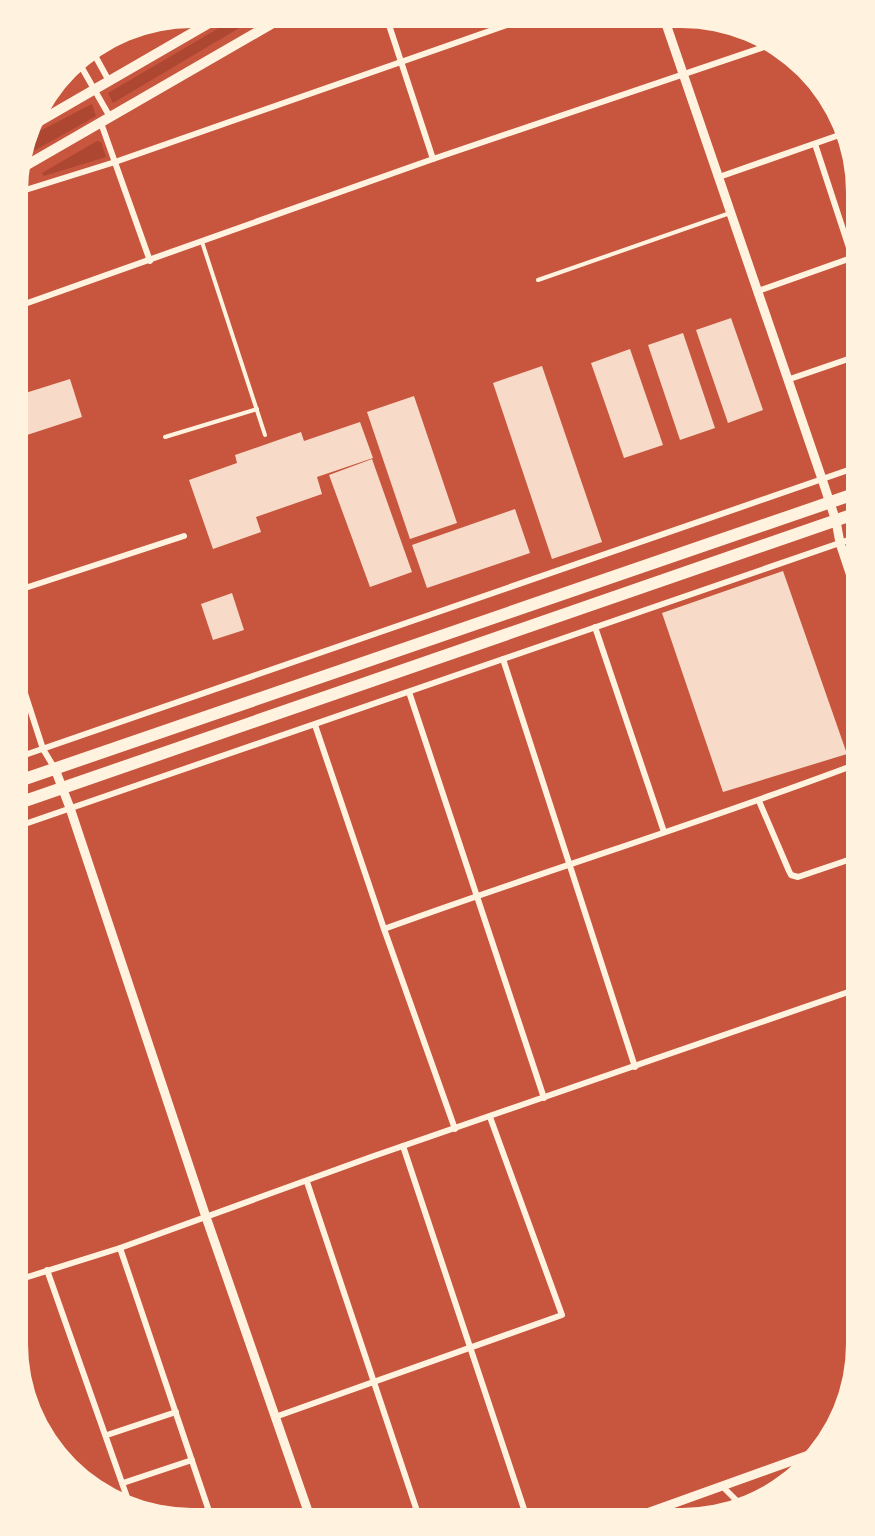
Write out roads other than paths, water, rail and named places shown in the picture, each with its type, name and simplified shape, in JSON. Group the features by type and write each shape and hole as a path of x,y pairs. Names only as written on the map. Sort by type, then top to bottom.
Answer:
{"highway":[{"path":"28,778 846,497"},
{"path":"28,800 846,517"}],"main road":[{"path":"47,117 201,28"},
{"path":"32,162 264,28"}],"street":[{"path":"390,28 434,159"},
{"path":"28,189 116,162 498,28"},
{"path":"667,28 822,479 846,561"},
{"path":"28,303 434,159 761,48"},
{"path":"97,59 109,81"},
{"path":"83,70 95,90 116,162 150,261"},
{"path":"719,177 837,136"},
{"path":"815,144 846,234"},
{"path":"758,291 846,260"},
{"path":"787,380 846,360"},
{"path":"28,754 846,471"},
{"path":"28,588 184,536"},
{"path":"28,823 846,541"},
{"path":"595,627 664,831"},
{"path":"503,660 635,1067"},
{"path":"409,692 544,1098"},
{"path":"28,703 43,749 55,769 70,808 206,1217 307,1508"},
{"path":"315,725 455,1128"},
{"path":"384,929 664,831 759,801 846,768"},
{"path":"759,801 789,871 794,876 798,878 846,861"},
{"path":"28,1277 120,1248 403,1146 846,993"},
{"path":"275,1417 562,1315 490,1117"},
{"path":"403,1146 524,1508"},
{"path":"307,1182 416,1508"},
{"path":"120,1248 209,1508"},
{"path":"47,1270 126,1494"},
{"path":"106,1435 176,1412"},
{"path":"662,1508 801,1458"},
{"path":"123,1483 192,1460"},
{"path":"723,1487 735,1499"}],"lane":[{"path":"538,279 731,213"},
{"path":"202,242 266,435"},
{"path":"165,437 257,409"}]}
